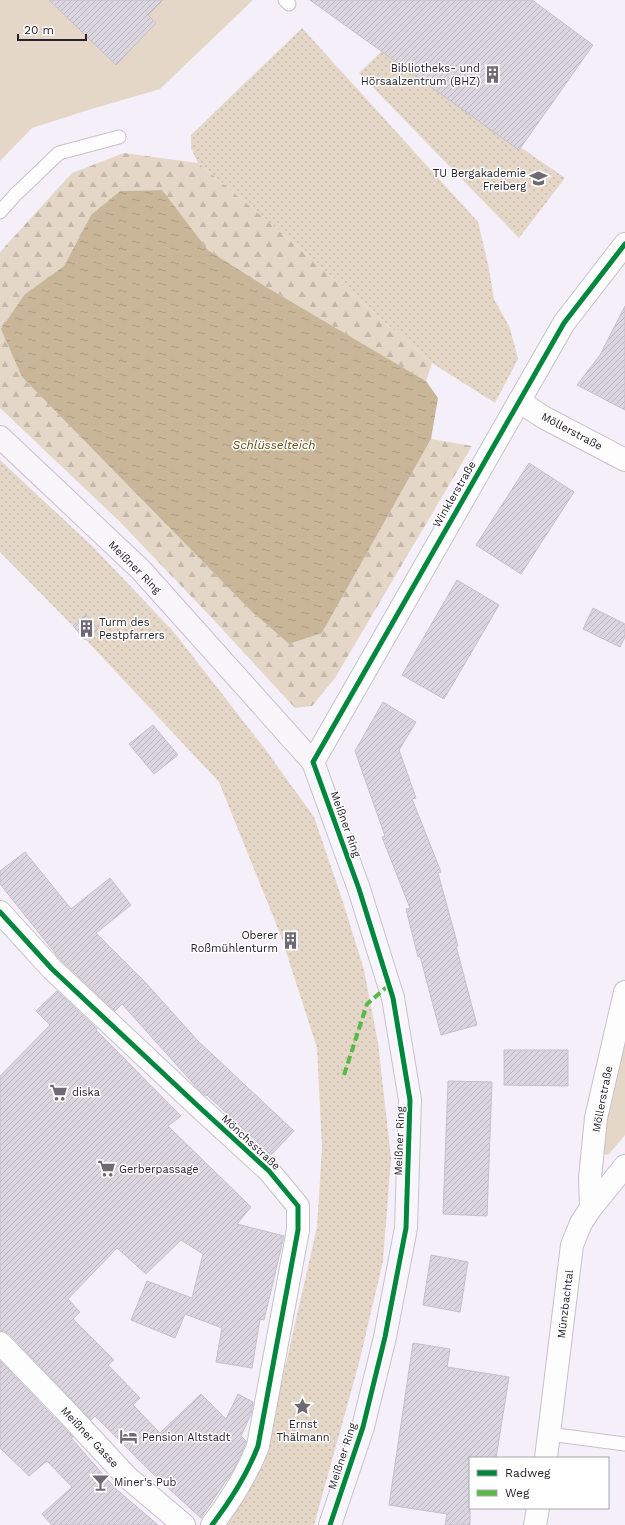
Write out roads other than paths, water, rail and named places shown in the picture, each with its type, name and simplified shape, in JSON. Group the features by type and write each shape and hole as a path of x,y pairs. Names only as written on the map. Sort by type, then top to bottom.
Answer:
{"main road":[{"name":"Meißner Ring","path":"0,437 141,570 313,762 359,889 393,998 410,1100 406,1228 385,1337 363,1427 330,1525"}],"street":[{"name":"Winklerstraße","path":"313,762 564,323 625,244"},
{"name":"Möllerstraße","path":"519,401 543,417 625,460"},
{"name":"Mönchsstraße","path":"0,912 52,969 269,1171 298,1206 298,1230 258,1446 251,1464 237,1490 212,1525"},
{"name":"Möllerstraße","path":"591,1208 590,1178 596,1118 625,992"},
{"name":"Münzbachtal","path":"546,1457 572,1245 581,1223 591,1208 625,1166"},
{"name":"Meißner Gasse","path":"0,1343 64,1408 127,1477 184,1525"},
{"path":"535,1525 538,1509"}],"lane":[{"path":"0,212 15,195 59,153 119,138"},
{"path":"549,1434 625,1444"}],"water":[{"name":"Schlüsselteich","path":"162,190 208,250 268,288 426,381 438,398 431,439 322,633 289,644 251,611 22,377 1,329 25,294 64,266 91,215 120,191"}],"place":[{"name":"Bibliotheks- und Hörsaalzentrum (BHZ)","path":"493,74"},
{"name":"TU Bergakademie Freiberg","path":"539,179"},
{"name":"Turm des Pestpfarrers","path":"86,628"},
{"name":"Oberer Roßmühlenturm","path":"291,941"},
{"name":"diska","path":"59,1092"},
{"name":"Gerberpassage","path":"106,1169"},
{"name":"Ernst Thälmann","path":"303,1406"},
{"name":"Pension Altstadt","path":"129,1437"},
{"name":"Miner's Pub","path":"101,1482"}]}
